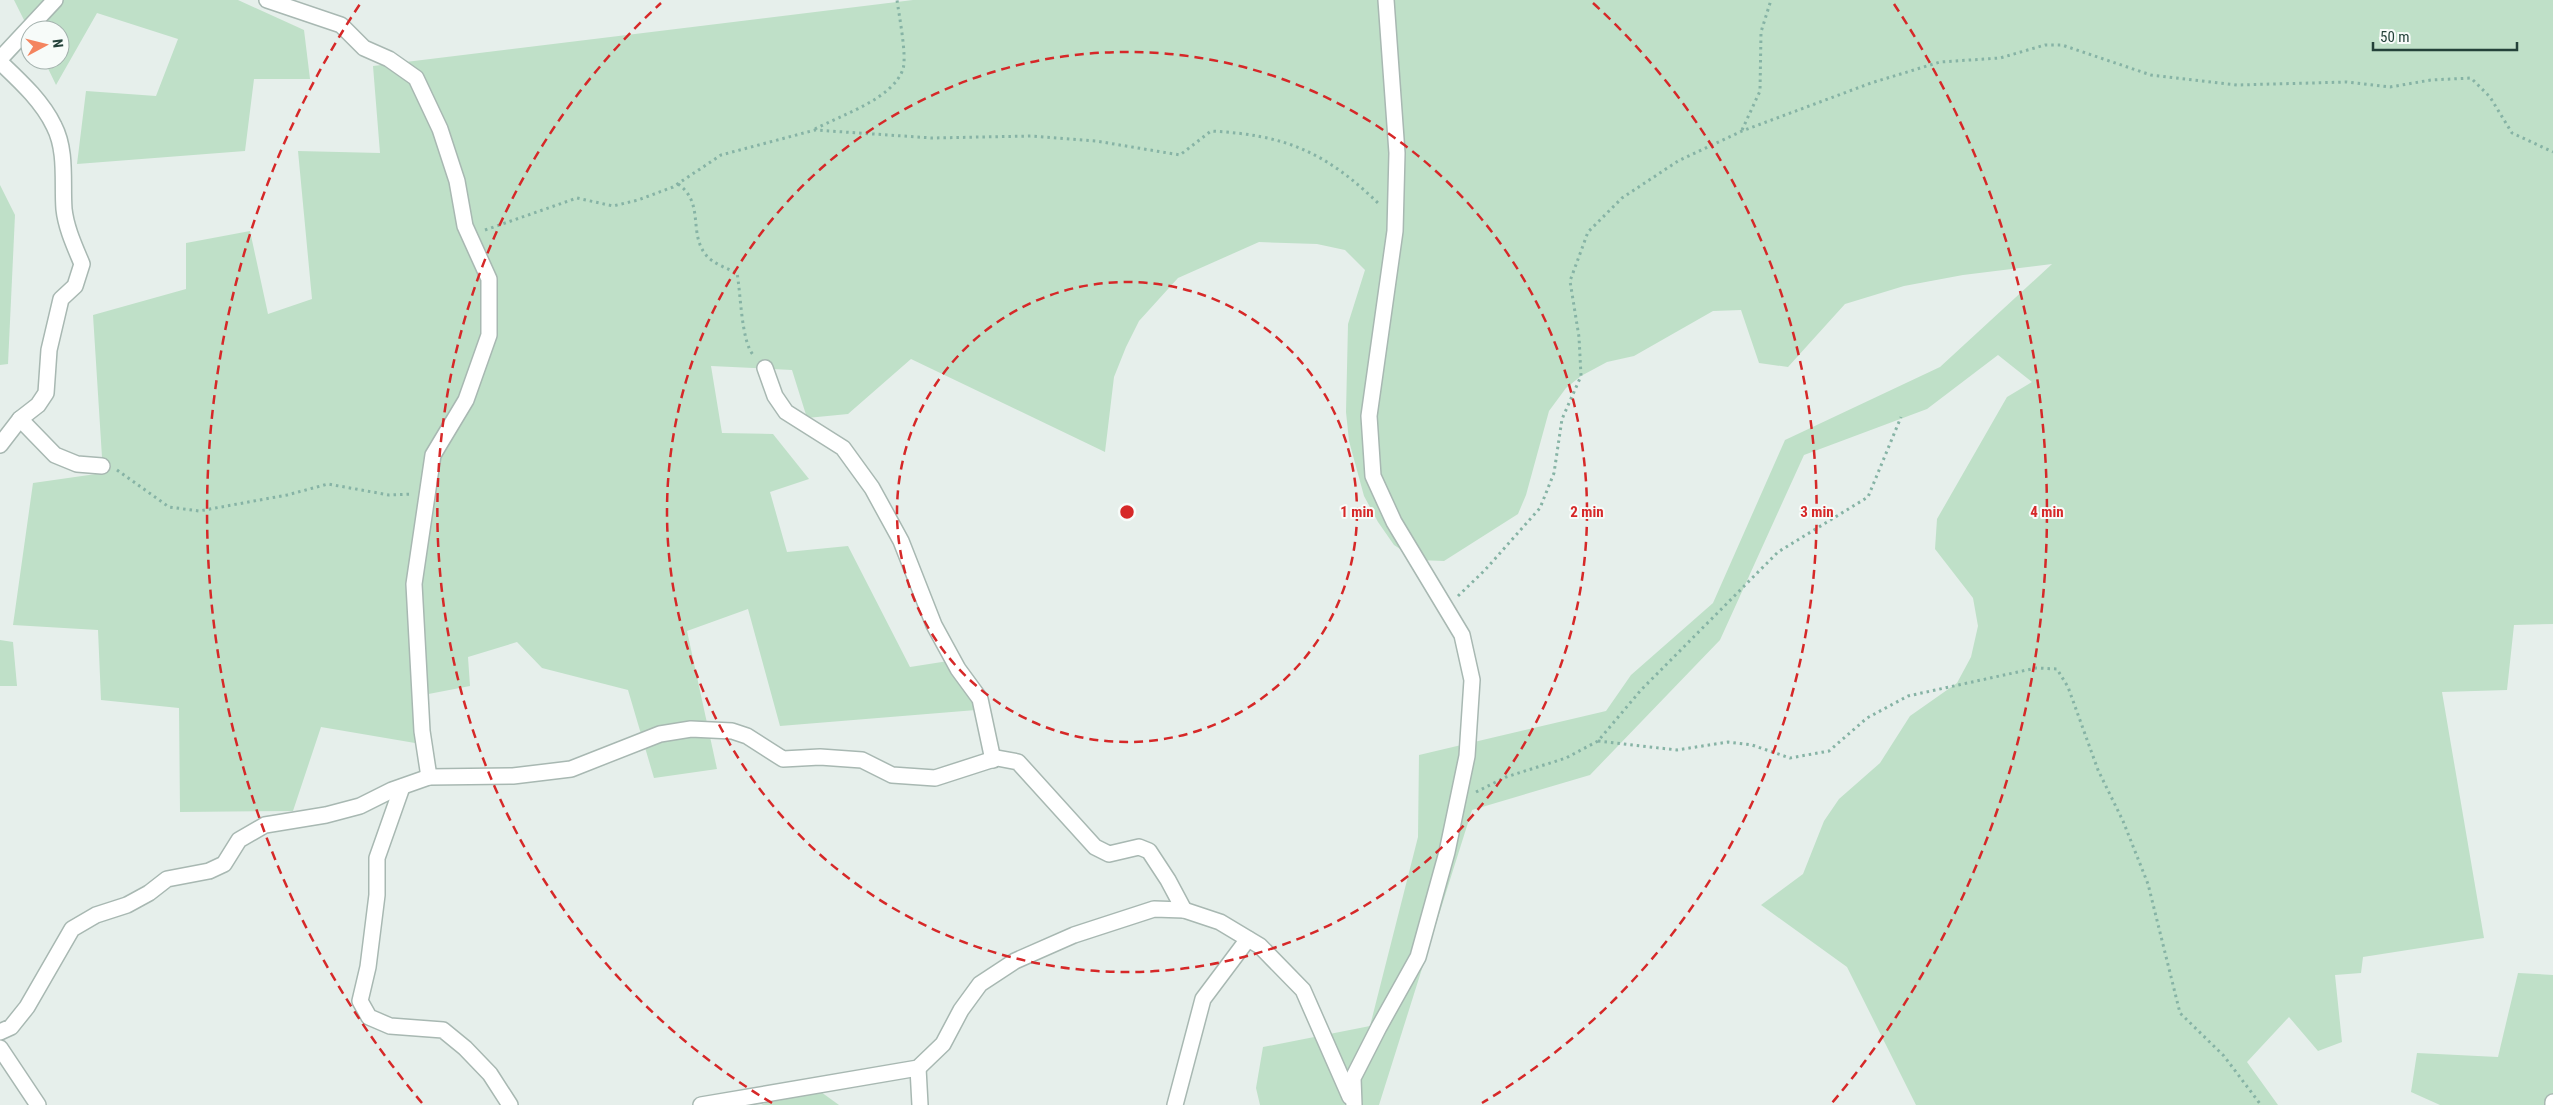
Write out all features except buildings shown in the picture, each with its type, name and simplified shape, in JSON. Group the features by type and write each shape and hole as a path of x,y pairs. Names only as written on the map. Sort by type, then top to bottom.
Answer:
{"street":[{"path":"0,445 20,419 38,405 46,393 49,350 61,299 74,286 82,264 72,240 64,210 62,155 55,127 28,88 0,61 55,0"},
{"path":"267,0 341,25 364,48 389,59 416,78 443,138 458,181 466,226 489,279 489,335 466,400 433,455 414,584 422,731 428,777"},
{"path":"1354,1105 1353,1078 1378,1027 1418,957 1447,852 1467,756 1472,680 1462,635 1394,522 1373,476 1368,416 1382,333 1395,220 1397,153 1386,0"},
{"path":"766,368 775,396 786,412 844,448 872,488 901,540 934,626 958,669 980,699 992,760"},
{"path":"20,419 55,455 77,464 102,466"},
{"path":"0,1032 11,1027 27,1007 72,929 96,915 126,905 149,893 167,879 209,871 224,864 239,840 265,825 326,815 360,806 428,777 513,776 571,769 660,734 691,729 732,731 746,736 783,759 820,757 862,760 892,775 934,778 997,758 1018,762 1094,847 1109,854 1139,847 1149,851 1168,880 1184,910"},
{"path":"402,787 377,858 377,895 368,967 360,1001 369,1017 390,1026 443,1030 465,1048 490,1074 510,1105"},
{"path":"701,1105 918,1068 943,1044 961,1010 980,984 1015,962 1074,935 1154,909 1184,910 1220,922 1260,946 1303,990 1354,1105"},
{"path":"1176,1105 1202,999 1248,939"},
{"path":"0,1048 38,1105"},
{"path":"918,1068 920,1105"}],"path":[{"path":"471,237 491,226 577,198 613,206 638,200 678,184 721,155 815,130 871,102 891,89 903,69 898,0"},
{"path":"1742,131 1760,92 1761,32 1771,0"},
{"path":"1446,608 1484,570 1540,508 1554,473 1562,419 1580,376 1579,337 1570,281 1588,232 1622,198 1678,161 1742,131 1861,86 1940,62 2000,58 2045,45 2062,45 2151,75 2237,85 2347,82 2390,87 2431,80 2471,78 2490,97 2512,133 2553,152"},
{"path":"815,130 932,138 1032,136 1096,140 1180,155 1211,131 1247,133 1289,144 1329,161 1363,189 1395,220"},
{"path":"678,184 689,192 696,213 699,238 706,256 737,273 742,303 743,331 751,353 766,368"},
{"path":"1458,800 1506,777 1566,758 1598,741 1641,690 1778,552 1868,497 1901,417"},
{"path":"102,466 120,471 168,507 199,511 286,495 328,484 389,495 428,493"},
{"path":"1598,741 1677,750 1728,742 1752,745 1790,758 1830,750 1867,718 1908,696 2036,668 2057,669 2068,687 2098,770 2123,822 2148,884 2180,1013 2224,1056 2261,1105"}],"green space":[{"path":"14,0 238,0 304,30 310,79 254,79 245,151 77,164 86,91 156,96 178,39 97,13 70,60 70,20 24,20"},
{"path":"913,0 2553,0 2553,624 2514,625 2507,690 2442,692 2484,938 2363,957 2361,973 2335,975 2342,1042 2318,1051 2289,1017 2247,1062 2278,1105 1916,1105 1847,967 1761,905 1803,874 1824,821 1839,799 1880,763 1910,716 1957,683 1971,657 1978,626 1973,598 1935,549 1937,519 2007,397 2032,382 1998,355 1927,409 1804,455 1720,640 1590,775 1472,810 1379,1105 1260,1105 1256,1088 1263,1047 1370,1026 1418,837 1419,755 1606,711 1631,675 1713,603 1785,440 1940,367 2052,264 1963,275 1904,286 1845,304 1788,367 1759,363 1741,310 1713,311 1634,356 1607,362 1581,376 1566,388 1549,411 1526,495 1518,514 1444,561 1417,560 1394,545 1378,522 1364,496 1349,441 1346,412 1348,324 1365,270 1345,250 1317,244 1259,242 1178,278 1139,321 1126,347 1114,377 1105,452 911,359 848,414 807,418 792,370 711,366 722,433 773,434 809,479 770,492 787,552 848,546 910,667 961,659 976,710 780,726 748,609 687,631 717,769 654,778 628,690 542,668 517,642 468,657 470,686 413,697 415,743 321,727 293,811 180,812 179,708 101,700 98,630 13,625 33,483 103,473 93,315 186,289 186,243 250,231 268,314 312,299 298,151 380,153 373,66"},
{"path":"49,70 65,70 56,85"},
{"path":"0,185 15,215 8,364 0,365"},
{"path":"0,640 13,642 17,686 0,686"},
{"path":"2518,973 2553,975 2553,1105 2440,1105 2411,1092 2417,1053 2498,1057"},
{"path":"821,1092 839,1105 761,1105 766,1103"}]}
